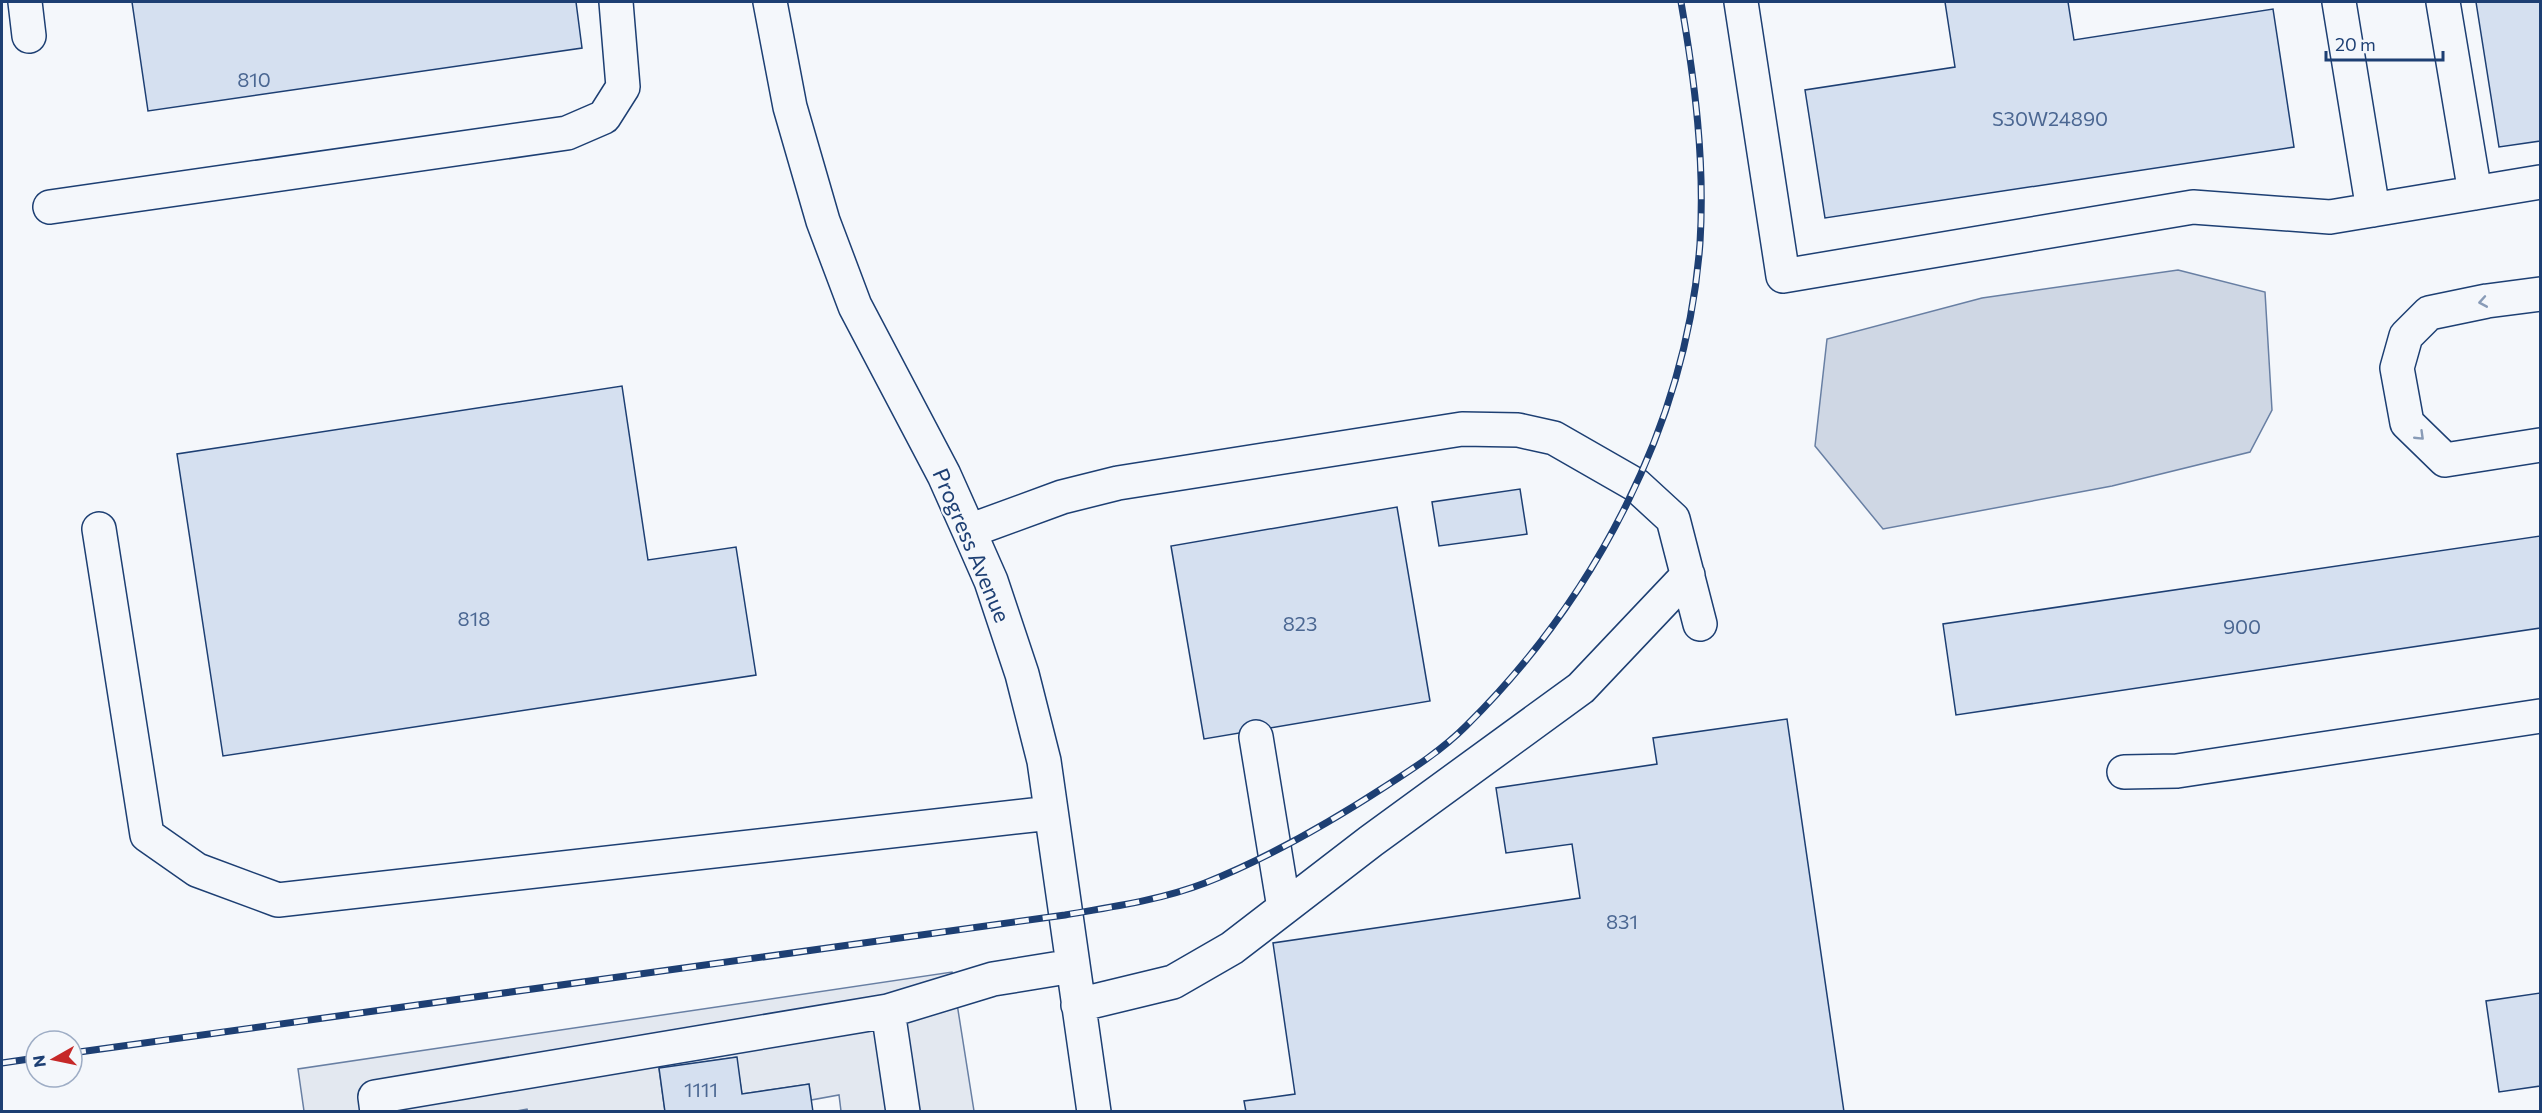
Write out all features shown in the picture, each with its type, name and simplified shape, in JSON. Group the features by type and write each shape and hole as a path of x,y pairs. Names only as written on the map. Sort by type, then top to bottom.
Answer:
{"street":[{"path":"25,2 29,36"},
{"path":"50,207 567,133 604,117 623,87 616,2"},
{"name":"Progress Avenue","path":"770,2 790,107 827,231 855,306 944,475 991,581 1022,674 1044,761 1094,1112"},
{"path":"1741,2 1783,276 2193,207 2330,217 2541,182"},
{"path":"2339,2 2373,210"},
{"path":"2443,2 2475,193"},
{"path":"2541,294 2487,301 2429,313 2406,336 2397,368 2407,423 2445,460 2541,445"},
{"path":"969,531 1062,497 1118,483 1462,429 1518,430 1554,438 1636,485 1673,519 1701,624"},
{"path":"99,529 147,835 197,870 278,900 1051,813"},
{"path":"1078,1005 1173,982 1232,948 1371,841 1581,688 1688,576"},
{"path":"2124,772 2177,771 2541,716"},
{"path":"1256,737 1284,908"},
{"path":"377,1112 375,1097 888,1011 993,979 1073,966"},
{"path":"888,1011 903,1112"}],"shaded area":[{"path":"2178,270 2265,292 2272,410 2250,452 2112,486 1883,529 1815,446 1827,339 1982,298"},
{"path":"952,972 974,1111 841,1111 839,1095 811,1100 809,1084 742,1094 736,1057 659,1069 665,1111 528,1112 527,1109 511,1112 304,1111 298,1069"}],"building":[{"path":"132,2 576,2 582,48 148,111"},
{"path":"1945,2 2068,2 2074,40 2273,9 2294,147 1825,218 1805,90 1955,67"},
{"path":"2476,2 2540,2 2540,141 2499,147"},
{"path":"622,386 648,560 736,547 756,675 223,756 177,454"},
{"path":"1520,489 1527,534 1439,546 1432,502"},
{"path":"1397,507 1430,701 1204,739 1171,546"},
{"path":"2540,536 2540,628 1956,715 1943,624"},
{"path":"1787,719 1844,1112 1246,1112 1244,1101 1295,1094 1273,943 1580,898 1572,844 1506,853 1496,788 1657,764 1653,738"},
{"path":"2540,993 2540,1086 2499,1092 2486,1001"},
{"path":"737,1057 742,1094 809,1084 813,1112 665,1112 659,1068"}],"railway":[{"path":"84,1051 1065,915 1136,902 1188,889 1252,862 1320,826 1396,779 1438,751 1457,735 1512,676 1555,623 1593,566 1626,505 1654,442 1676,377 1691,311 1700,243 1701,182 1698,122 1681,2"},
{"path":"2,1063 24,1060"}]}
